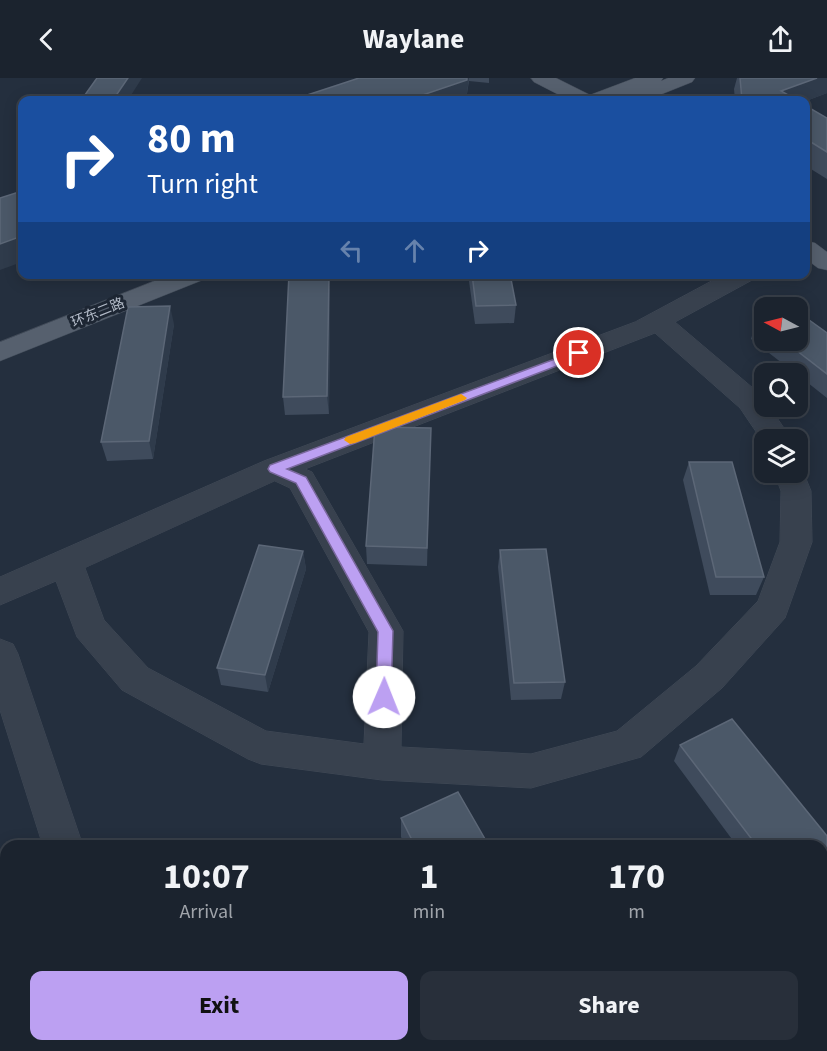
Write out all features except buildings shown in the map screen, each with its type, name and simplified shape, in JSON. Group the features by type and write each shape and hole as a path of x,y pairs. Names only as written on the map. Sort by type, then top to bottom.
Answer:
{"main road":[{"path":"541,78 576,96"},
{"path":"606,96 653,78"},
{"path":"639,96 685,78"},
{"path":"810,251 827,263"},
{"name":"环东二路","path":"0,332 134,279"},
{"name":"环东二路","path":"0,352 183,279"}],"street":[{"path":"0,591 275,469 633,333 736,279"},
{"path":"657,321 750,401 769,429"},
{"path":"275,469 301,480 386,631 382,763"},
{"path":"66,561 89,627 135,679 261,747 382,763 531,771 628,745 709,677 773,608 796,542 796,491 793,483"},
{"path":"0,654 61,840"}],"slow traffic":[{"path":"350,440 461,398"}],"route":[{"path":"384,697 386,631 301,480 275,469 579,353"}]}
